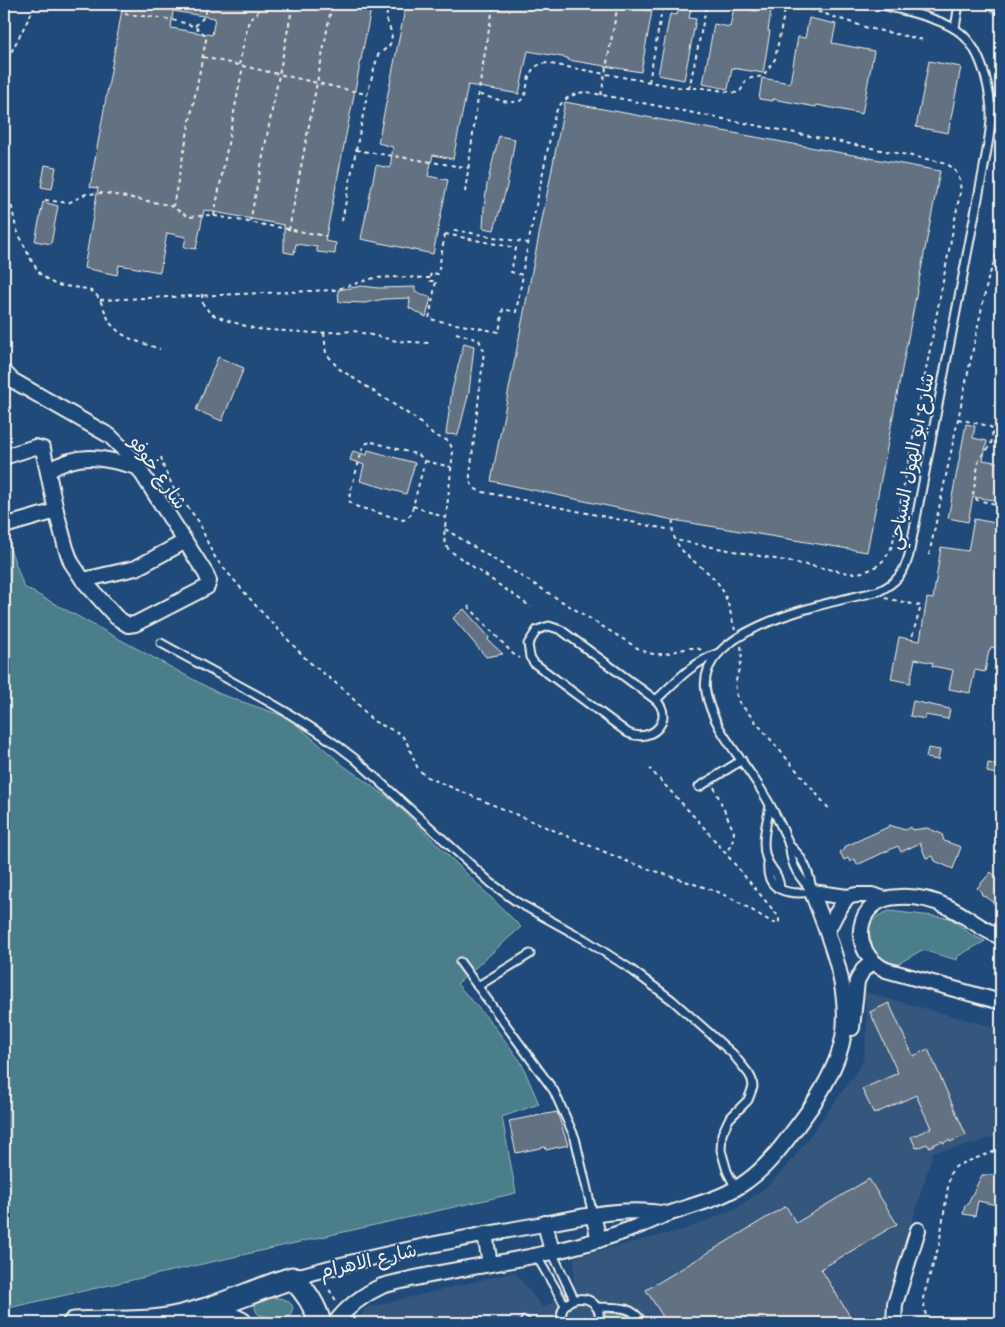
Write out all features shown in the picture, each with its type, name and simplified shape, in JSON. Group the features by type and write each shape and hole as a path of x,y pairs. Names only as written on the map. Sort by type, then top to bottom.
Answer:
{"main road":[{"name":"شارع الاهرام","path":"74,1323 181,1320 292,1278"},
{"path":"292,1278 312,1302 320,1323"},
{"path":"207,1310 222,1314 241,1323"}],"street":[{"name":"شارع خوفو","path":"4,372 12,380 110,436 127,452 206,574 208,584 204,589 140,622 128,625 116,617 82,580"},
{"path":"4,456 36,447 45,452 56,511 68,555 82,580 136,568 184,542"},
{"path":"48,471 72,459 89,457 106,459 137,468"},
{"path":"4,526 56,511"},
{"path":"812,892 847,897 865,894 885,899"},
{"name":"شارع الاهرام","path":"339,1318 361,1297 382,1286 536,1256 599,1240 635,1228 667,1214 709,1201 736,1189 766,1164 805,1116 828,1078 840,1052 844,1026 844,999 838,968 812,892"},
{"path":"827,932 847,897"},
{"path":"1001,937 978,927 947,907 906,897 885,899 873,906 868,911 860,930 864,951 872,962 886,970 1001,1002"},
{"path":"840,1052 851,1038 858,977 872,962"},
{"name":"شارع الاهرام","path":"292,1278 485,1234 594,1215 631,1210 667,1214"},
{"path":"594,1215 599,1240"},
{"path":"545,1224 552,1252"},
{"path":"894,1323 895,1304 918,1230"},
{"path":"485,1234 490,1264"}],"lane":[{"name":"شارع ابو الهول السياحي","path":"812,892 809,875 803,861 789,845 770,806 716,719 706,691 706,676 712,662 721,652 737,638 764,623 787,614 879,591 890,586 906,567 985,158 991,111 985,76 973,47 965,37 954,28 934,20 878,4"},
{"path":"954,28 959,4"},
{"path":"989,4 1001,11"},
{"path":"991,111 1001,102"},
{"path":"542,627 555,627 656,700 663,712 661,722 654,732 642,737 632,735 534,663 528,651 530,638 542,627"},
{"path":"161,643 298,719 336,744 354,758 472,866 504,892 629,968 672,1000 722,1044 749,1074 753,1087 748,1100 729,1119 722,1134 721,1150 727,1171 736,1189"},
{"path":"656,700 686,671 708,657 721,652"},
{"path":"699,787 742,760"},
{"path":"770,806 764,846 768,863 777,874 780,889 793,894 812,892"},
{"path":"478,986 530,954"},
{"path":"460,962 554,1091 575,1138 594,1215"},
{"path":"552,1252 574,1299"},
{"path":"536,1256 565,1305"},
{"path":"560,1322 561,1312 565,1305 574,1299 584,1299 589,1300 596,1307 599,1317 598,1323"},
{"path":"596,1307 627,1309 637,1315 643,1323"}],"path":[{"path":"4,66 36,4"},
{"path":"194,27 204,17 209,4"},
{"path":"239,65 249,20 257,14 259,4"},
{"path":"250,223 293,4"},
{"path":"289,230 332,4"},
{"path":"342,221 367,94 378,55 391,42 392,34 386,18 389,4"},
{"path":"465,192 484,70 484,55 494,4"},
{"path":"602,96 618,4"},
{"path":"649,82 663,4"},
{"path":"689,88 707,4"},
{"path":"480,95 512,102 521,100 525,95 531,71 544,63 649,82 737,93 741,90 747,79 764,75 775,59 786,4"},
{"path":"795,4 868,28 924,40"},
{"path":"125,14 187,23 205,35 203,57 173,206"},
{"path":"203,57 367,94"},
{"path":"214,216 243,66"},
{"path":"522,269 558,108 566,98 576,94 587,92 942,162 956,171 961,182 960,193 893,542 888,556 871,570 849,573 675,540"},
{"path":"356,150 469,168"},
{"path":"4,192 12,203 16,228 40,274 56,284 91,290 100,300 110,323 120,333 133,340 160,349"},
{"path":"44,200 68,203 86,194 99,192 173,206 188,217 214,216 326,236"},
{"path":"454,230 528,243"},
{"path":"100,300 202,294 334,290 374,278 430,278 430,281 436,282 429,319 499,332 503,309 516,312 523,274 511,272 516,248 445,234 438,274 431,273 430,278"},
{"path":"929,555 988,279 1001,242"},
{"path":"202,294 203,304 208,311 229,321 270,331 324,333 354,331 397,341 430,342"},
{"path":"324,333 326,352 338,368 416,418 433,435 449,442 453,447 444,540 449,550 530,608"},
{"path":"456,333 476,338 481,343 484,351 470,475 471,484 474,488 493,494 671,530"},
{"path":"958,419 989,426 993,429 991,445 980,459 973,495 977,500 1001,505"},
{"path":"425,461 409,517 403,520 355,506 349,501 363,447 366,443 372,442 419,455 425,461 451,467"},
{"path":"161,457 166,474 174,490 199,522 216,559 308,661 347,692 373,721 400,734 410,748 415,764 427,777 631,863 718,892 775,924 779,923 779,917 726,852 650,769"},
{"path":"413,506 446,518"},
{"path":"673,520 671,530 682,550 721,586 742,653 735,683 739,702 830,810"},
{"path":"444,528 639,649 661,654 695,648 703,651 708,657"},
{"path":"879,597 920,606 911,640"},
{"path":"468,606 513,654 534,663"},
{"path":"711,780 734,832 732,844 726,852"},
{"path":"927,1323 923,1298 939,1245 949,1180 953,1169 964,1162 1001,1149"},
{"path":"315,1272 331,1291 339,1318"}],"shaded area":[{"path":"864,992 1001,1029 1001,1134 971,1145 933,1152 889,1300 891,1323 358,1323 365,1308 515,1272 543,1308 574,1289 574,1257 686,1229 737,1208 770,1184 795,1156 862,1063 865,1050 867,1016"}],"green space":[{"path":"4,532 24,587 220,694 289,718 344,766 393,801 521,927 457,984 491,1022 521,1062 539,1104 502,1117 516,1193 4,1309"},
{"path":"889,911 950,918 972,935 985,941 958,956 957,960 922,950 896,965 889,963 880,959 874,952 868,936 873,920"},
{"path":"266,1297 288,1301 293,1307 290,1316 281,1319 259,1315 255,1309 256,1302"},
{"path":"606,1312 629,1316 633,1323 606,1323"}],"building":[{"path":"123,4 372,4 325,241 336,243 335,254 317,252 317,247 296,244 294,254 284,252 284,225 204,210 196,249 184,247 186,237 167,233 160,272 119,265 117,275 84,268 98,188 90,187","holes":["173,11 215,18 212,35 171,28"]},
{"path":"406,4 612,4 652,11 641,72 568,60 568,58 528,51 519,94 468,85 453,159 433,155 428,176 448,180 433,254 361,239 376,165 390,168 393,147 378,143"},
{"path":"679,4 692,4 689,18 696,19 684,80 658,75 670,14 677,15"},
{"path":"759,4 772,5 763,73 732,68 728,89 703,84 714,24 730,27 734,7 757,11"},
{"path":"809,18 836,24 832,43 874,51 862,114 817,105 816,107 773,99 773,101 759,99 762,78 790,83 798,37 805,38"},
{"path":"929,61 961,67 948,133 916,127"},
{"path":"565,102 940,171 867,552 673,520 491,481"},
{"path":"499,136 515,139 507,186 494,230 483,228 484,208 487,184"},
{"path":"45,165 56,167 52,189 41,187"},
{"path":"43,202 58,206 51,244 35,241"},
{"path":"362,286 379,288 415,287 415,291 431,298 426,317 409,308 410,298 384,299 365,303 339,302 338,290"},
{"path":"464,343 474,346 469,392 458,435 446,434 452,390"},
{"path":"218,357 244,368 222,421 196,410"},
{"path":"966,424 975,426 973,438 987,441 983,460 1000,463 997,483 1001,483 1001,501 973,497 968,522 948,518"},
{"path":"368,450 415,463 406,494 360,481 364,465 350,460 353,451 367,455"},
{"path":"974,519 1001,524 1001,544 997,561 1001,562 1001,649 991,647 985,672 975,670 970,693 949,689 953,670 932,666 933,663 915,659 910,683 891,679 899,637 920,641 927,598 933,599 941,547 968,551"},
{"path":"464,609 489,637 488,640 503,654 486,657 453,618"},
{"path":"913,701 950,709 948,719 925,715 925,719 910,716"},
{"path":"928,748 940,750 938,760 926,758"},
{"path":"988,763 1001,765 1001,775 987,772"},
{"path":"889,825 905,830 911,827 912,830 927,828 942,834 944,841 961,847 953,869 935,861 933,856 926,858 920,843 901,852 898,846 857,865 855,859 850,862 848,858 844,860 840,852 845,849 844,847"},
{"path":"991,872 1001,881 1001,897 995,904 981,894 977,888"},
{"path":"889,1003 913,1056 928,1049 966,1135 950,1142 949,1140 943,1143 942,1141 929,1147 927,1144 916,1148 911,1137 931,1128 916,1095 874,1114 862,1089 898,1073 870,1012"},
{"path":"557,1112 568,1145 546,1150 545,1147 516,1153 509,1121"},
{"path":"982,1175 1001,1175 1001,1206 978,1201 975,1216 963,1214 965,1205 967,1205"},
{"path":"869,1179 897,1224 821,1269 854,1323 667,1323 646,1290 786,1206 796,1223"}]}
